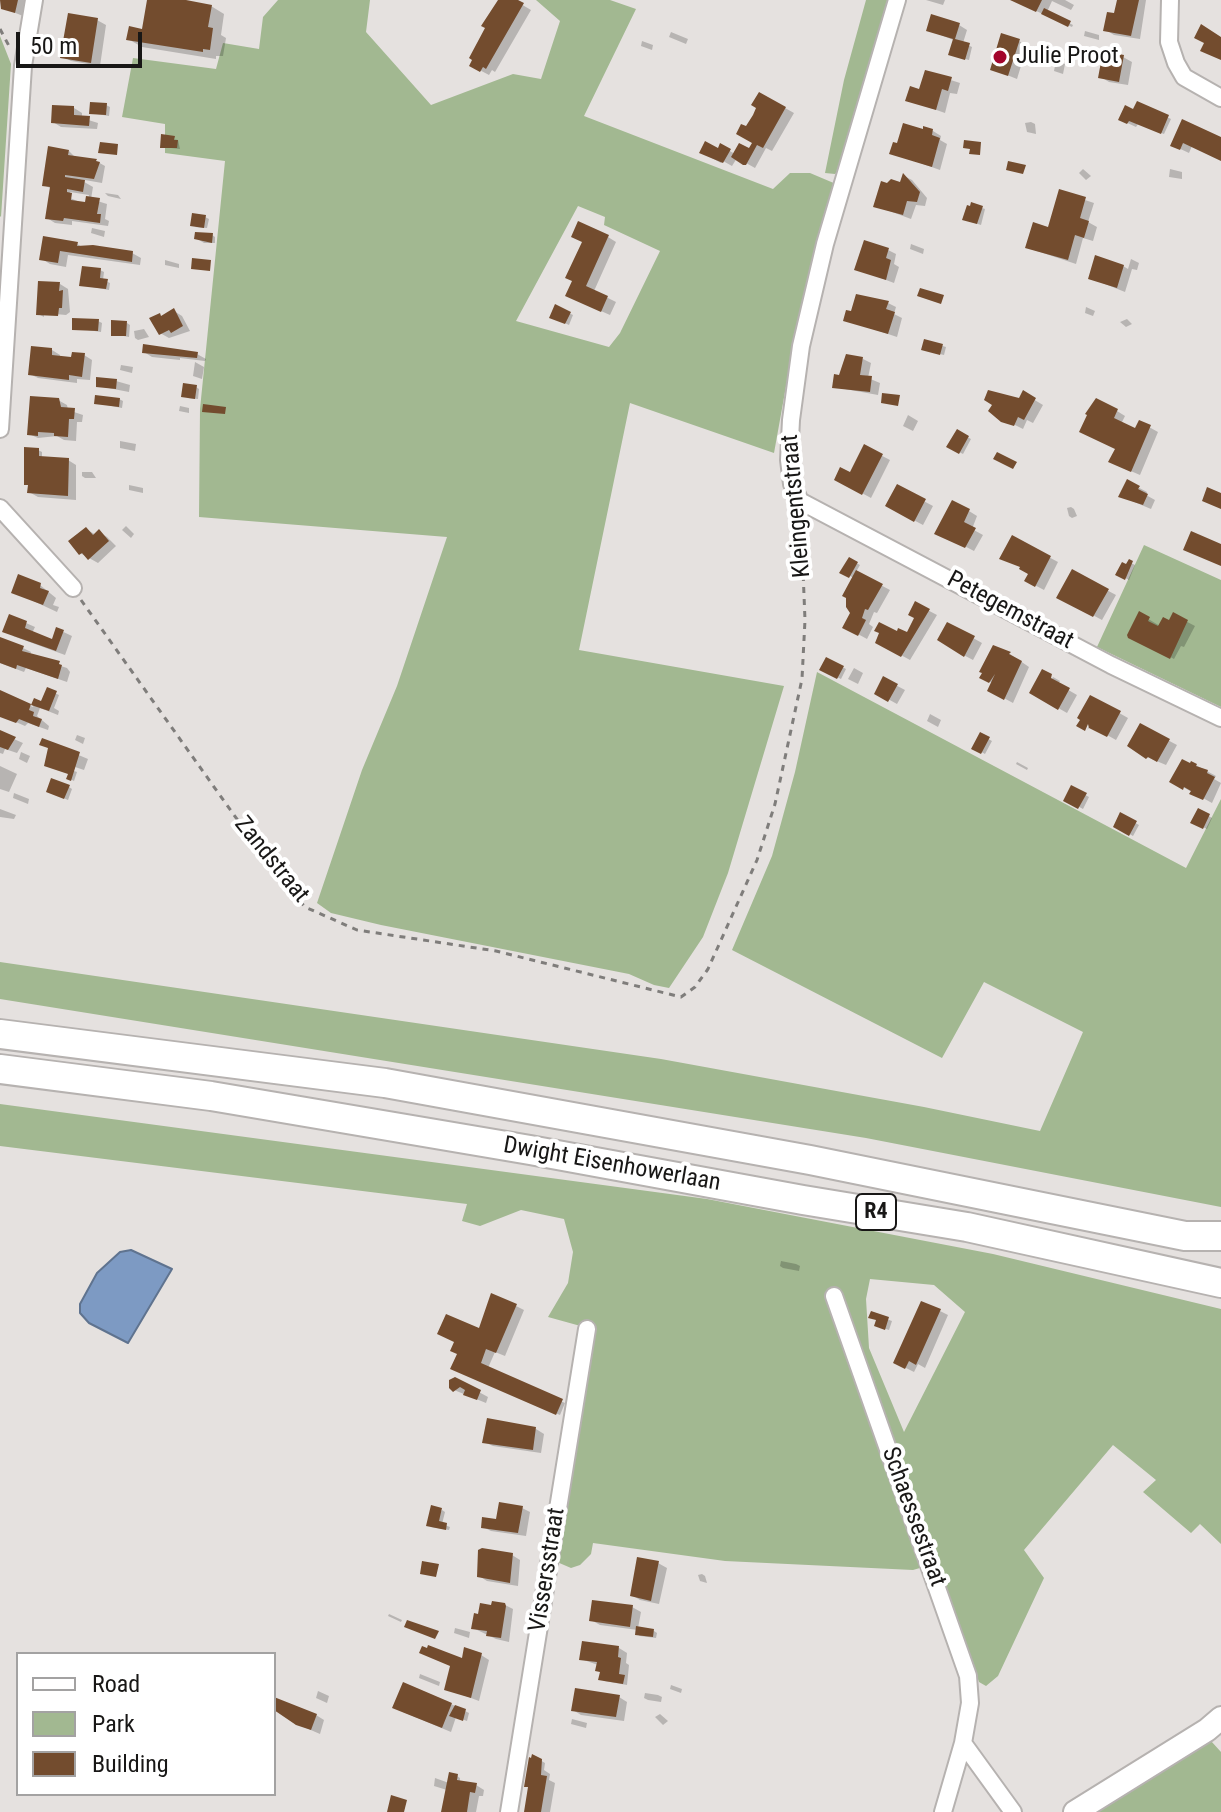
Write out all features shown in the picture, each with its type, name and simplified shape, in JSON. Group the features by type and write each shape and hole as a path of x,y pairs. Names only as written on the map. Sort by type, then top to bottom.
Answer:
{"highway":[{"path":"0,1019 37,1039"},
{"name":"Dwight Eisenhowerlaan","path":"0,1034 385,1083 810,1160 1185,1236"},
{"name":"Dwight Eisenhowerlaan","path":"0,1069 211,1096 530,1150 967,1227 1221,1283"},
{"path":"1185,1236 1221,1236"},
{"name":"R4","path":"1185,1236 1221,1245"}],"street":[{"path":"0,429 23,66 34,0"},
{"name":"Kleingentstraat","path":"800,501 792,484 789,460 801,346 825,244 897,0"},
{"path":"1170,0 1169,42 1176,63 1184,77 1221,98"},
{"name":"Petegemstraat","path":"800,501 1111,665 1221,718"},
{"path":"0,508 73,588"},
{"name":"Schaessestraat","path":"834,1296 968,1676 970,1703 963,1743 943,1812"},
{"name":"Vissersstraat","path":"509,1812 587,1329"},
{"path":"1075,1812 1207,1730 1221,1718"},
{"path":"963,1743 1013,1812"}],"path":[{"name":"Kleingentstraat","path":"681,997 695,987 708,969 757,860 775,804 802,679 805,620 800,501"},
{"name":"Zandstraat","path":"73,588 266,861 305,907 357,930 496,951 681,997"}],"green space":[{"path":"278,0 370,0 366,32 431,105 513,74 541,79 560,21 536,0 610,0 636,9 584,116 773,189 790,173 810,173 836,184 794,342 774,453 630,403 579,650 784,686 728,873 703,937 669,988 629,974 331,913 317,903 362,770 397,686 447,537 199,517 200,409 225,161 165,153 165,124 122,117 133,58 216,69 223,43 259,49 263,17","holes":["578,206 605,217 604,225 660,251 620,333 609,347 516,321"]},
{"path":"866,0 891,0 842,168 835,174 825,173 844,80"},
{"path":"0,36 11,64 1,217 0,216"},
{"path":"1144,545 1221,580 1221,707 1097,647"},
{"path":"817,672 1186,868 1221,799 1221,1207 866,1138 0,999 0,962 661,1059 1040,1131 1083,1032 984,982 942,1058 732,950 772,856"},
{"path":"0,1104 707,1199 993,1254 1221,1309 1221,1544 1200,1524 1191,1533 1143,1492 1156,1480 1113,1445 1024,1550 1044,1578 998,1676 986,1686 979,1682 937,1563 913,1570 725,1561 593,1543 591,1554 580,1565 571,1568 557,1562 595,1330 548,1317 568,1283 573,1252 564,1219 521,1210 480,1226 462,1221 467,1204 0,1146","holes":["870,1279 934,1285 965,1312 904,1432 869,1348 866,1299"]},
{"path":"1211,1741 1221,1752 1221,1812 1094,1812"}],"water":[{"path":"131,1250 172,1269 128,1343 89,1323 80,1313 80,1304 97,1273 120,1252"}],"building":[{"path":"0,0 18,0 15,13 1,9"},
{"path":"147,0 186,0 212,5 208,27 213,28 210,50 203,49 203,52 126,40 129,26 142,29"},
{"path":"498,0 524,3 486,69 483,67 480,72 469,66 472,60 469,58 485,28 481,26"},
{"path":"1010,0 1042,0 1036,12"},
{"path":"1117,0 1139,0 1131,36 1103,31 1107,12 1114,13"},
{"path":"1044,8 1071,21 1068,27 1041,14"},
{"path":"68,13 98,18 91,63 60,58"},
{"path":"931,14 960,23 955,39 970,43 965,60 948,55 953,39 926,31"},
{"path":"1201,24 1221,37 1221,60 1200,51 1204,43 1194,38"},
{"path":"1001,33 1020,39 1008,76 990,70"},
{"path":"1103,51 1124,55 1119,82 1098,78"},
{"path":"925,70 952,77 948,91 942,89 936,110 905,101 910,86 919,89"},
{"path":"759,92 786,107 763,148 757,145 746,165 743,165 731,157 739,143 749,148 752,143 736,134 741,124 746,126 753,115 756,108 751,105"},
{"path":"1137,101 1169,115 1161,134 1129,121 1127,124 1118,120 1125,105 1133,109"},
{"path":"90,102 107,103 106,115 89,114"},
{"path":"52,105 74,106 74,115 90,116 89,126 51,123"},
{"path":"1182,119 1221,137 1221,161 1183,143 1180,150 1170,146"},
{"path":"903,123 933,129 932,135 940,138 932,167 889,154 893,142 897,143"},
{"path":"161,134 175,136 177,148 160,148"},
{"path":"964,140 981,142 980,155 969,154 970,149 963,148"},
{"path":"705,141 718,148 720,143 731,149 723,163 699,153"},
{"path":"100,142 118,144 117,155 98,153"},
{"path":"48,146 69,150 68,155 100,162 94,179 65,177 85,180 83,192 67,189 72,193 71,200 85,202 86,196 100,198 97,214 101,214 100,223 45,219 50,187 42,186"},
{"path":"1008,161 1026,165 1023,174 1006,170"},
{"path":"903,173 920,192 917,202 907,201 903,215 873,207 881,181 887,183 891,179 900,182"},
{"path":"1059,189 1086,197 1080,218 1089,221 1084,238 1075,235 1068,260 1025,248 1033,222 1048,227"},
{"path":"971,202 983,206 977,224 962,220"},
{"path":"192,213 206,215 204,228 190,226"},
{"path":"578,221 609,235 586,286 608,296 601,312 565,296 572,281 565,278 582,242 571,237"},
{"path":"195,232 213,233 212,243 194,239"},
{"path":"43,236 78,242 77,246 93,245 133,251 132,262 60,251 58,263 39,260"},
{"path":"864,240 889,248 886,258 891,260 886,280 854,270"},
{"path":"1095,255 1124,265 1117,288 1088,279"},
{"path":"192,258 211,260 210,271 191,269"},
{"path":"82,266 101,268 100,278 108,279 106,289 79,286"},
{"path":"38,281 60,282 62,308 59,308 58,316 36,315"},
{"path":"920,288 944,295 941,304 917,296"},
{"path":"856,294 889,301 886,309 895,312 888,334 843,321 846,310 851,311"},
{"path":"555,304 571,312 565,324 549,318"},
{"path":"174,308 183,326 159,335 149,318 160,313 161,316"},
{"path":"72,318 99,319 98,331 72,330"},
{"path":"111,320 127,321 126,336 111,336"},
{"path":"924,339 943,344 940,355 921,350"},
{"path":"143,344 198,352 197,358 142,353"},
{"path":"31,346 52,348 52,355 71,357 72,352 85,353 82,377 69,375 69,380 28,375"},
{"path":"846,354 863,357 860,375 872,376 870,392 832,388 834,374 839,375"},
{"path":"96,377 117,379 116,389 96,387"},
{"path":"183,383 197,385 195,399 181,397"},
{"path":"988,390 1019,398 1023,390 1036,398 1024,420 1018,417 1014,426 1001,422 988,411 992,405 984,400"},
{"path":"882,393 900,395 898,406 881,403"},
{"path":"95,395 120,398 119,407 94,404"},
{"path":"30,396 59,398 61,407 75,408 74,419 69,419 68,437 38,432 38,436 27,435"},
{"path":"1096,398 1118,409 1114,418 1135,428 1139,420 1151,425 1131,472 1108,462 1115,449 1079,432 1085,414"},
{"path":"203,404 226,407 225,414 202,412"},
{"path":"957,429 969,436 959,454 946,447"},
{"path":"864,444 883,454 862,495 834,480 840,467 850,472"},
{"path":"24,447 39,448 39,456 69,458 68,496 27,493 28,485 24,485"},
{"path":"997,452 1017,462 1013,469 993,459"},
{"path":"1127,479 1148,494 1143,505 1118,497"},
{"path":"897,484 926,499 914,522 885,506"},
{"path":"1207,487 1221,493 1221,509 1202,501"},
{"path":"952,500 970,509 964,522 976,528 965,548 934,534"},
{"path":"86,527 93,535 99,529 109,541 88,560 82,553 79,555 68,541"},
{"path":"1191,531 1221,544 1221,566 1183,550"},
{"path":"1012,535 1051,556 1035,587 1024,581 1028,574 1020,567 999,559"},
{"path":"849,557 858,562 849,578 839,573"},
{"path":"1129,559 1133,561 1125,580 1115,575 1122,562 1126,564"},
{"path":"1072,569 1109,589 1093,617 1056,598"},
{"path":"856,570 883,584 868,610 865,609 862,618 866,620 858,636 842,628 850,613 846,598 842,596"},
{"path":"18,574 41,583 40,588 49,591 43,605 11,593"},
{"path":"915,601 930,609 901,657 875,643 879,633 874,631 879,622 897,631 898,628 907,632 914,618 908,615"},
{"path":"1139,611 1158,626 1163,617 1169,620 1173,612 1188,620 1170,659 1128,638"},
{"path":"9,614 27,621 25,628 52,639 56,627 64,630 56,651 2,632"},
{"path":"947,622 975,636 964,657 937,640"},
{"path":"0,637 24,646 22,651 60,661 62,665 58,679 17,665 16,669 0,663"},
{"path":"993,645 1011,652 1009,654 1022,661 1004,700 987,691 995,674 989,683 979,678"},
{"path":"826,657 844,666 837,679 819,670"},
{"path":"1042,669 1070,688 1058,710 1029,693"},
{"path":"883,676 898,684 888,702 874,694"},
{"path":"47,687 57,691 49,711 31,705 34,698 41,701"},
{"path":"0,690 31,704 29,710 34,712 33,716 42,719 39,727 19,719 16,723 0,717"},
{"path":"1090,695 1121,711 1107,737 1089,728 1088,724 1085,731 1076,726"},
{"path":"1140,723 1170,739 1157,762 1148,757 1146,759 1127,746"},
{"path":"0,730 16,737 8,750 0,747"},
{"path":"980,732 990,737 981,754 971,749"},
{"path":"42,738 80,752 71,781 66,779 68,774 44,766 48,748 39,745"},
{"path":"1182,759 1208,770 1207,773 1215,777 1203,800 1189,794 1191,791 1184,787 1183,790 1169,782"},
{"path":"51,778 70,785 64,799 46,792"},
{"path":"1071,785 1087,793 1078,809 1063,801"},
{"path":"1198,808 1210,814 1203,829 1190,823"},
{"path":"1120,812 1137,821 1129,836 1113,827"},
{"path":"491,1293 517,1304 496,1353 486,1349 481,1363 563,1399 556,1415 450,1369 457,1354 450,1351 454,1342 437,1334 446,1314 479,1328"},
{"path":"921,1301 941,1309 916,1365 909,1361 905,1369 893,1363"},
{"path":"871,1311 889,1317 885,1330 874,1326 876,1320 868,1318"},
{"path":"455,1377 481,1390 477,1400 463,1395 465,1390 460,1387 453,1392 449,1388 449,1380"},
{"path":"487,1418 536,1427 533,1450 482,1443"},
{"path":"499,1502 523,1506 518,1533 481,1528 482,1517 496,1519"},
{"path":"431,1505 442,1508 439,1521 447,1523 446,1530 426,1526"},
{"path":"478,1550 513,1553 510,1583 477,1577"},
{"path":"637,1557 659,1561 651,1601 630,1596"},
{"path":"422,1561 439,1564 436,1577 420,1574"},
{"path":"592,1600 633,1605 630,1627 589,1621"},
{"path":"492,1601 505,1603 506,1606 501,1638 486,1636 487,1631 471,1629 480,1603 491,1605"},
{"path":"407,1620 439,1631 435,1639 404,1627"},
{"path":"636,1626 654,1629 653,1637 635,1635"},
{"path":"582,1641 619,1646 619,1674 625,1675 623,1684 598,1680 600,1672 595,1671 597,1662 579,1660"},
{"path":"428,1645 462,1658 464,1647 482,1653 471,1698 444,1690 450,1666 419,1653 422,1646 427,1648"},
{"path":"403,1682 452,1703 442,1728 392,1708"},
{"path":"575,1688 620,1695 616,1717 571,1711"},
{"path":"276,1698 317,1714 311,1730 296,1725 276,1711"},
{"path":"455,1705 466,1709 463,1721 449,1716"},
{"path":"532,1754 542,1759 541,1775 547,1776 541,1812 524,1812 528,1787 524,1787"},
{"path":"449,1772 458,1774 457,1780 477,1783 475,1793 470,1792 467,1812 441,1812"},
{"path":"391,1795 407,1800 404,1812 387,1812"}],"place":[{"name":"Julie Proot","path":"1000,57"}]}
